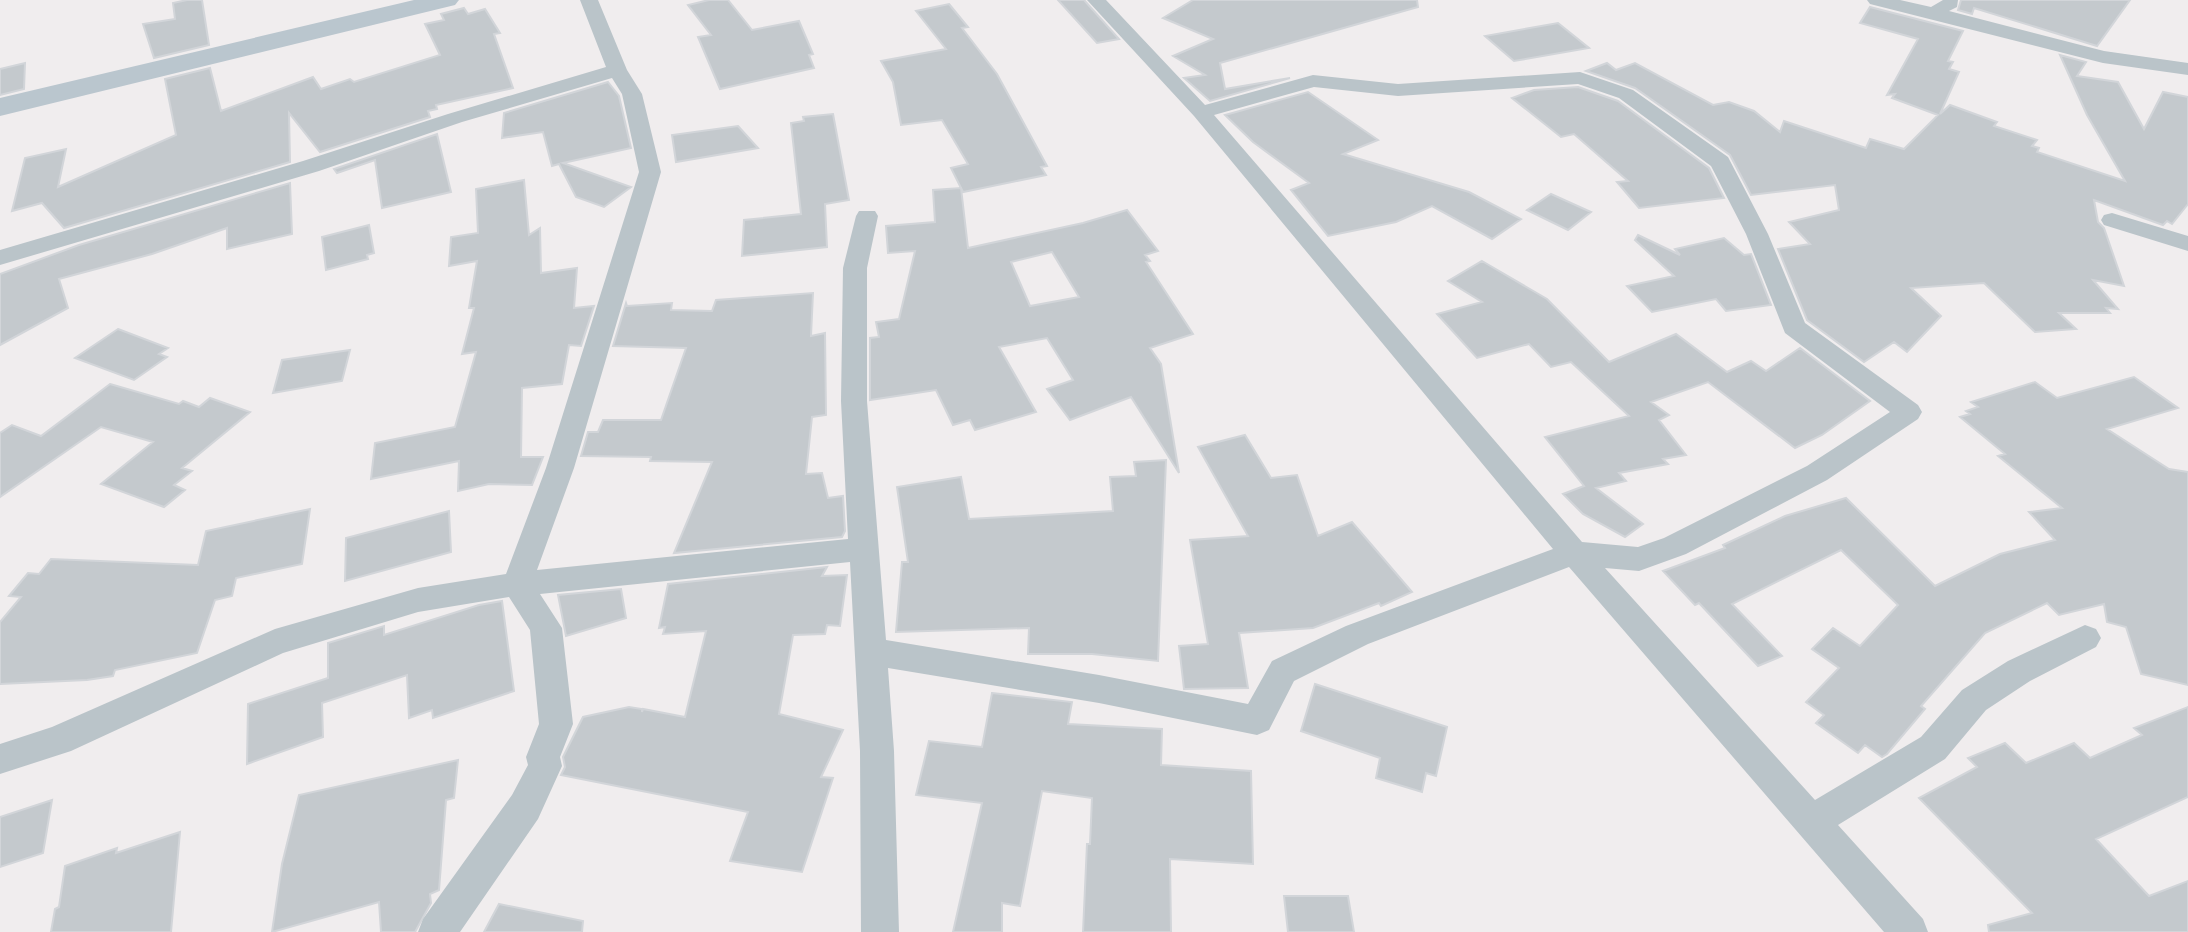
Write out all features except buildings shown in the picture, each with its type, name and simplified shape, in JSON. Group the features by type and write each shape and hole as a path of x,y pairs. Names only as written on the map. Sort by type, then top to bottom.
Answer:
{"street":[{"path":"0,96 403,0"},
{"path":"0,107 446,0"},
{"path":"517,584 560,468 650,172 632,94 617,70 589,0"},
{"path":"1096,0 1201,112 1574,553 1909,932"},
{"path":"1876,0 2103,57 2188,69"},
{"path":"1934,13 1955,0"},
{"path":"0,258 311,166 455,118 617,70"},
{"path":"869,651 1099,689 1257,720 1283,671 1357,635 1574,553 1639,559 1675,546 1817,473 1909,412 1794,327 1768,258 1720,162 1644,104 1626,94 1580,78 1398,90 1313,81 1201,112"},
{"path":"867,216 855,268 854,386 878,766 880,932"},
{"path":"2112,220 2188,244"},
{"path":"0,759 59,740 275,642 418,600 517,584 866,549"},
{"path":"437,932 525,807 545,766 543,757 556,724 546,628 517,584"},
{"path":"1813,821 1933,748 1974,700 2019,671 2085,638"}]}
